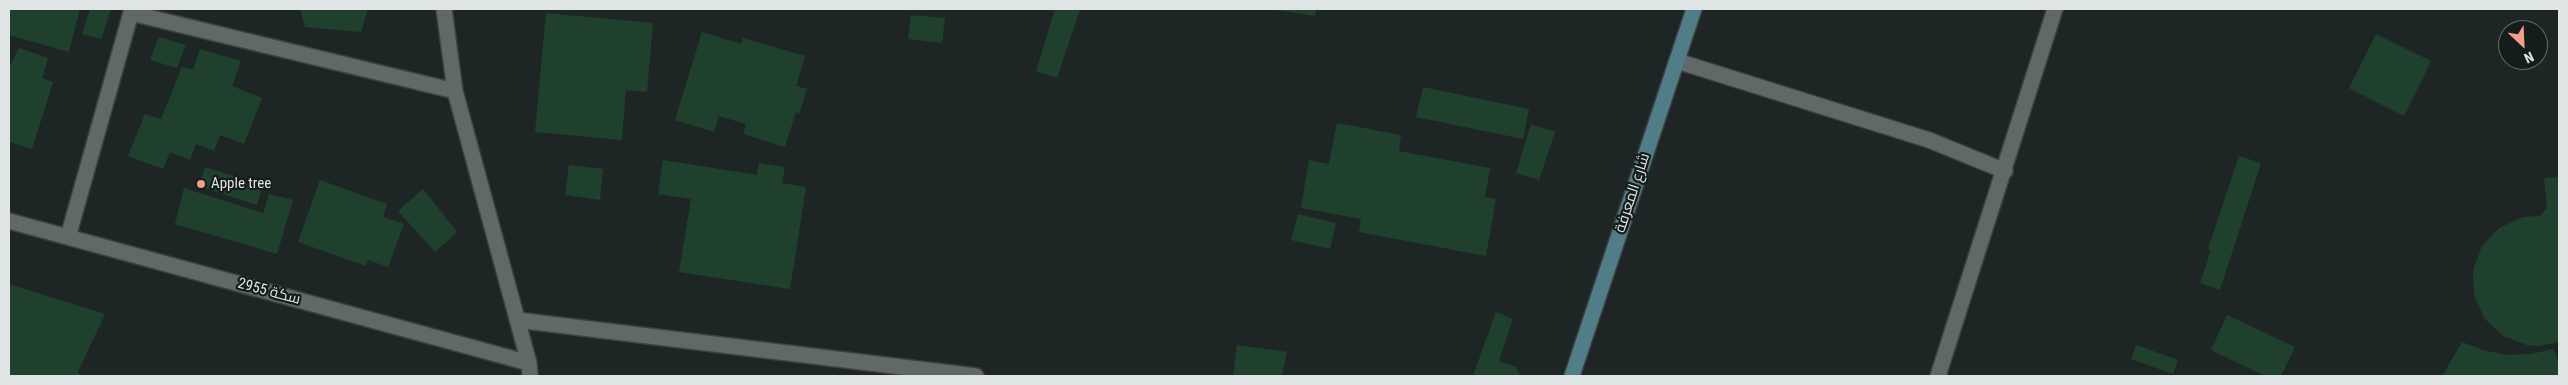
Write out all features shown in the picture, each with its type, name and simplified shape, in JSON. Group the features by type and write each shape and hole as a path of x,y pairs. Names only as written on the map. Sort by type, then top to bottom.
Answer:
{"street":[{"name":"سكة 2955","path":"444,9 455,91 530,370"},
{"name":"شارع المعرفة","path":"1572,376 1694,9"},
{"path":"1938,376 2006,170 2055,9"},
{"path":"68,237 131,11 455,91"},
{"path":"1676,61 1929,140 2006,170"},
{"name":"سكة 2955","path":"9,221 530,370"},
{"path":"517,320 940,374 976,376"}],"building":[{"path":"9,9 80,9 69,52 9,35"},
{"path":"90,9 111,9 101,39 82,34"},
{"path":"300,9 368,9 361,32 305,27"},
{"path":"1055,9 1080,10 1057,78 1036,71"},
{"path":"1270,9 1316,9 1315,16"},
{"path":"546,13 653,23 647,92 626,90 622,140 535,132"},
{"path":"911,15 945,18 942,43 908,39"},
{"path":"702,32 741,44 743,38 805,56 796,86 807,89 799,114 796,112 785,147 743,134 746,124 719,116 714,132 675,120"},
{"path":"2376,34 2431,61 2404,116 2349,88"},
{"path":"159,37 186,45 177,68 150,60"},
{"path":"19,48 48,58 42,78 53,82 32,149 9,142 9,68"},
{"path":"200,49 241,61 232,86 262,98 244,144 220,135 214,151 196,144 190,160 170,152 163,169 128,156 145,114 161,119 182,67 193,70"},
{"path":"1423,87 1529,109 1523,139 1416,117"},
{"path":"1337,123 1401,135 1399,151 1490,168 1485,197 1496,199 1486,256 1359,232 1361,219 1301,208 1309,160 1329,164"},
{"path":"1531,124 1555,132 1539,180 1516,173"},
{"path":"2239,156 2261,163 2220,290 2200,283 2211,250 2208,249"},
{"path":"663,160 757,175 759,163 785,167 782,183 806,187 790,289 679,272 691,199 658,194"},
{"path":"569,165 603,169 600,200 565,195"},
{"path":"205,167 263,185 257,205 199,186"},
{"path":"2559,177 2559,342 2540,346 2527,345 2503,336 2485,319 2474,295 2473,270 2482,246 2499,228 2523,217 2540,216 2547,208 2544,178"},
{"path":"320,180 387,204 383,217 404,224 388,267 368,260 366,266 298,242"},
{"path":"184,188 263,213 269,194 293,200 277,254 175,224"},
{"path":"423,189 457,232 435,252 398,211"},
{"path":"1298,214 1336,223 1330,249 1291,240"},
{"path":"9,284 105,314 78,372 82,376 9,376"},
{"path":"1496,312 1513,319 1499,361 1516,367 1520,376 1473,376"},
{"path":"2227,315 2295,347 2281,376 2265,376 2211,350"},
{"path":"2462,342 2486,351 2509,355 2531,354 2553,349 2559,362 2559,376 2442,376"},
{"path":"1237,345 1287,352 1282,376 1233,376"},
{"path":"2136,345 2178,360 2173,374 2131,359"}],"place":[{"name":"Apple tree","path":"201,184"}]}
